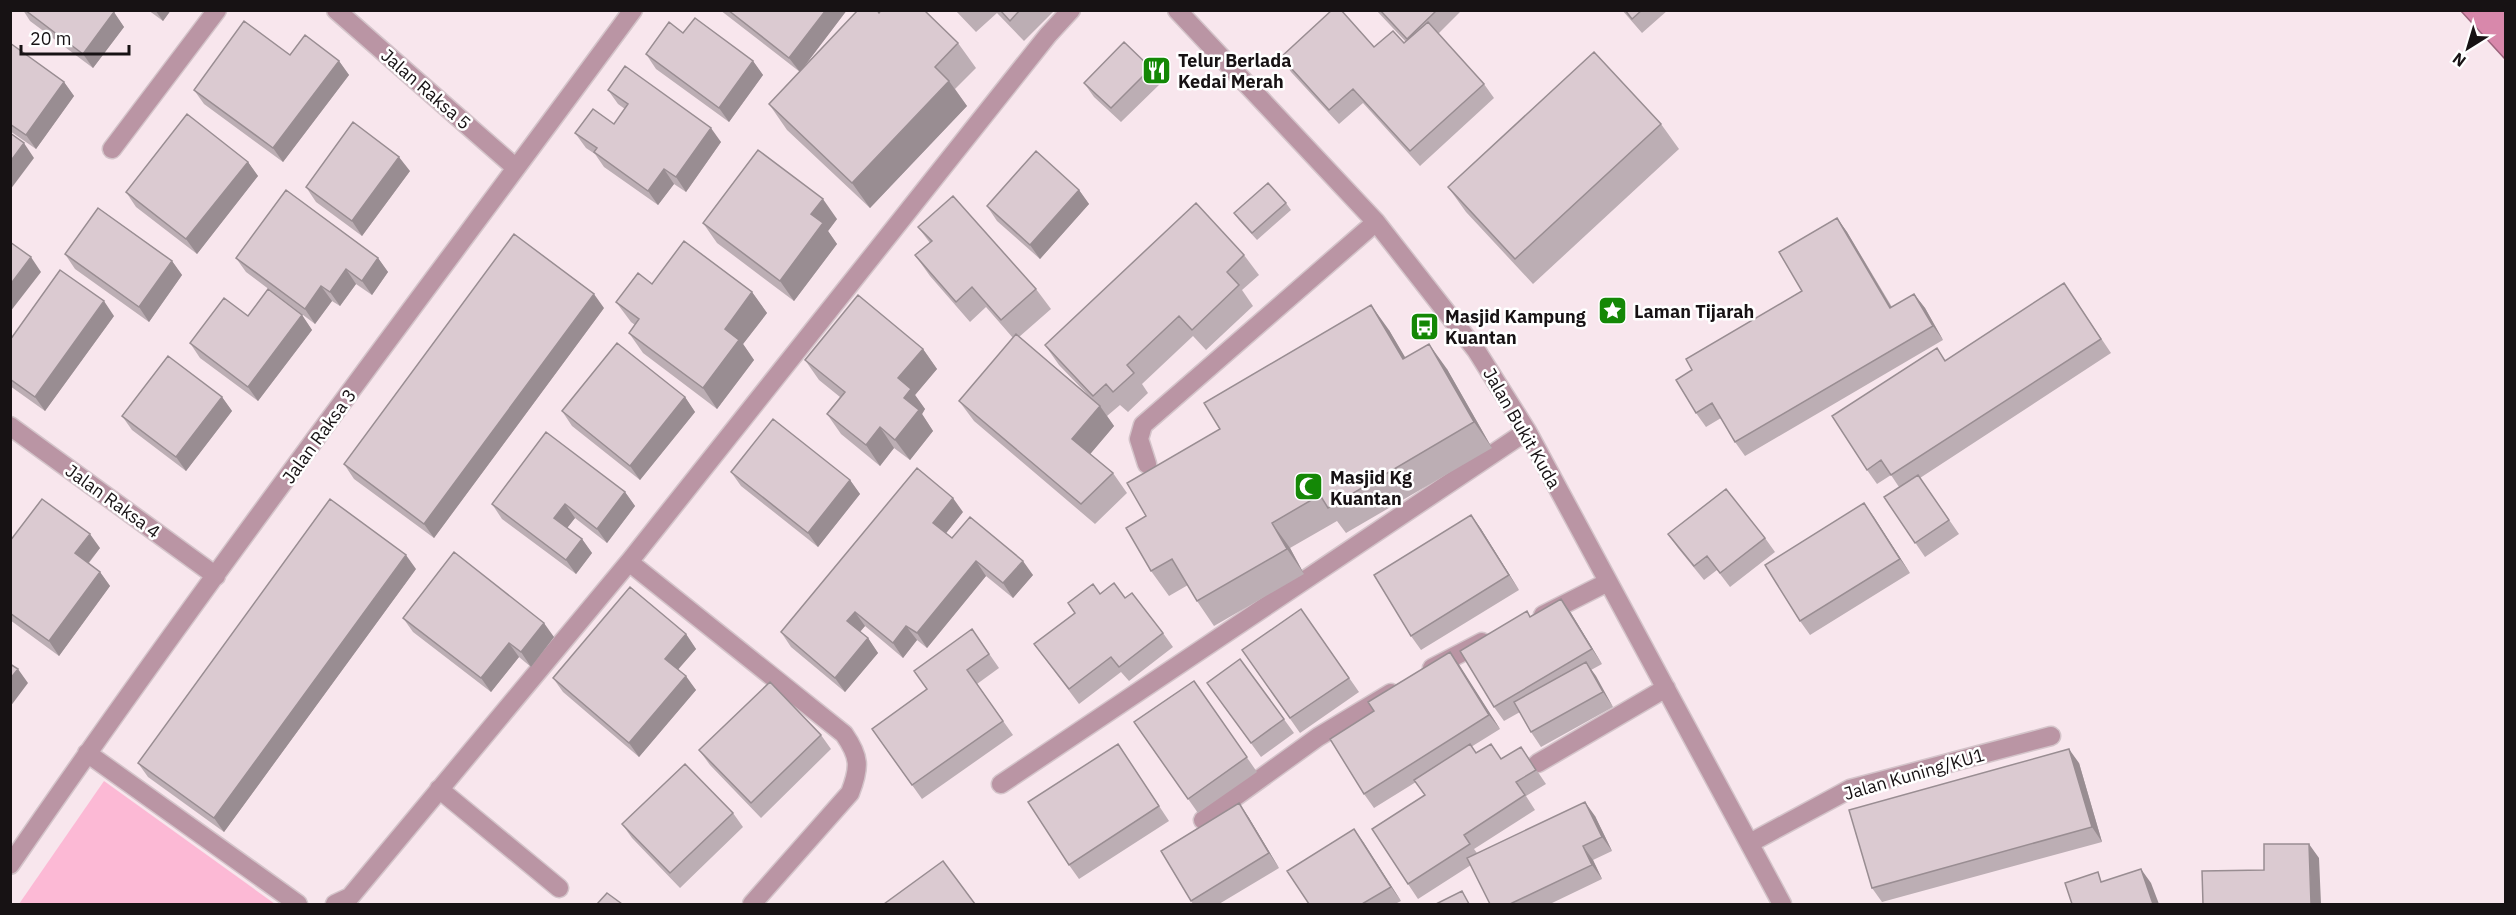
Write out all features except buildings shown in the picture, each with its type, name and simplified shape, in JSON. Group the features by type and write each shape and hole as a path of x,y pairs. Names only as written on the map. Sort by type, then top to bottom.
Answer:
{"street":[{"path":"112,149 217,10"},
{"name":"Jalan Raksa 5","path":"336,10 516,168"},
{"name":"Jalan Raksa 3","path":"10,865 87,753 633,10"},
{"path":"348,902 628,562 1048,35 1071,10"},
{"name":"Jalan Bukit Kuda","path":"1177,10 1376,222 1476,350 1527,431 1750,843 1779,903"},
{"path":"1147,464 1139,439 1143,425 1376,222"},
{"name":"Jalan Raksa 4","path":"10,426 216,576"},
{"path":"1001,784 1527,431"},
{"path":"628,562 844,734 856,752 857,773 850,793 752,904"},
{"path":"1527,622 1608,582"},
{"path":"1203,820 1318,737 1450,657 1494,637"},
{"path":"1538,763 1666,688"},
{"name":"Jalan Kuning/KU1","path":"1750,843 1850,789 2050,736"},
{"path":"87,753 297,904"},
{"path":"439,789 559,888"}],"shaded area":[{"path":"2461,11 2505,11 2505,59"},
{"path":"104,781 275,904 19,904"}],"place":[{"name":"Telur Berlada Kedai Merah","path":"1157,70"},
{"name":"Laman Tijarah","path":"1613,311"},
{"name":"Masjid Kampung Kuantan","path":"1424,326"},
{"name":"Masjid Kg Kuantan","path":"1309,487"}]}
